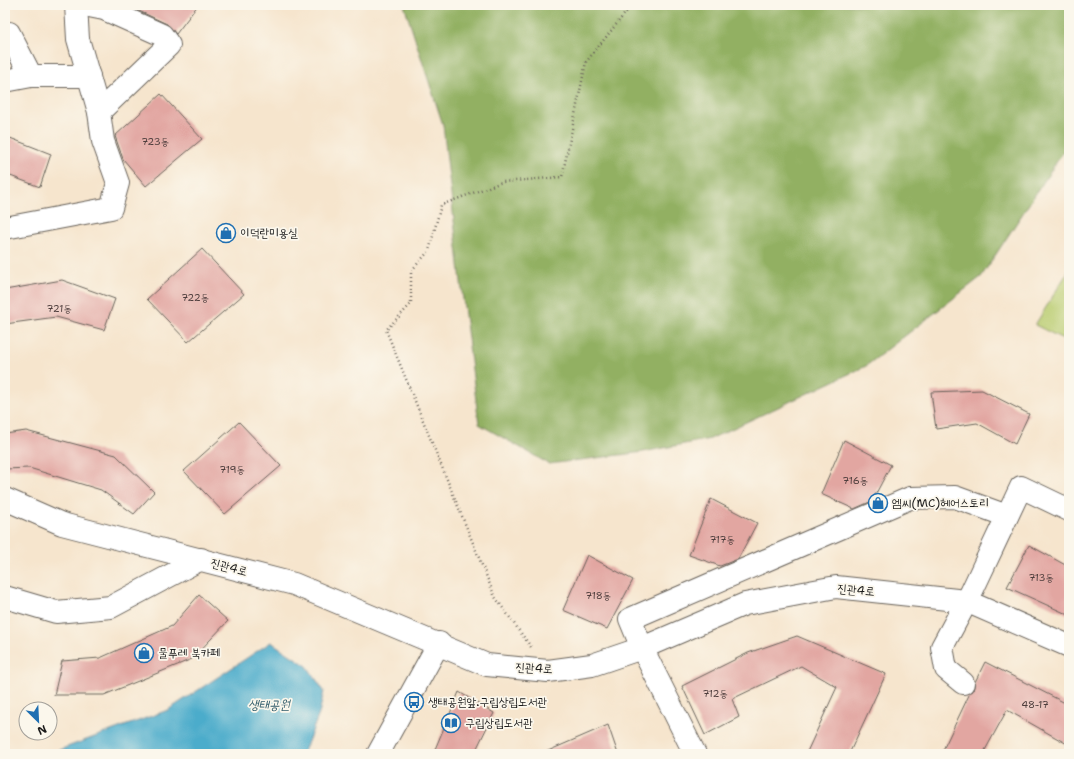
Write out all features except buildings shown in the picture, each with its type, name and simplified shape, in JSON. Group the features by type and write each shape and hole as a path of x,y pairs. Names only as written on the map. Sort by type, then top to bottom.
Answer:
{"street":[{"path":"5,228 111,208 118,183 103,141 99,112 78,39 76,5"},
{"path":"84,5 104,9 162,35 169,45 99,112"},
{"path":"5,33 9,33 31,76"},
{"path":"5,81 31,76 89,76"},
{"path":"963,683 946,669 942,647 966,601 1020,487 1069,510"},
{"path":"695,754 642,648 630,619 910,498 955,497 1007,516"},
{"name":"진관4로","path":"5,499 62,524 294,584 487,664 548,670 592,665 642,648 745,604 836,587 966,601 1069,646"},
{"path":"5,597 56,612 111,607 201,559"},
{"path":"378,754 439,643"}],"path":[{"path":"534,651 495,597 386,330 411,304 411,271 428,251 441,205 502,182 562,177 586,62 627,11 627,5"}],"green space":[{"path":"404,5 1069,5 1069,143 981,277 866,366 710,439 643,452 549,464 479,424 443,125"},
{"path":"1069,270 1069,342 1035,325"}],"water":[{"name":"생태공원","path":"271,642 307,666 324,691 319,714 303,754 48,754 168,710"}],"place":[{"name":"이덕란미용실","path":"226,233"},
{"name":"엠씨(MC)헤어스토리","path":"878,503"},
{"name":"물푸레 북카페","path":"144,653"},
{"name":"생태공원앞.구립상립도서관","path":"414,702"},
{"name":"구립상립도서관","path":"451,723"}]}
